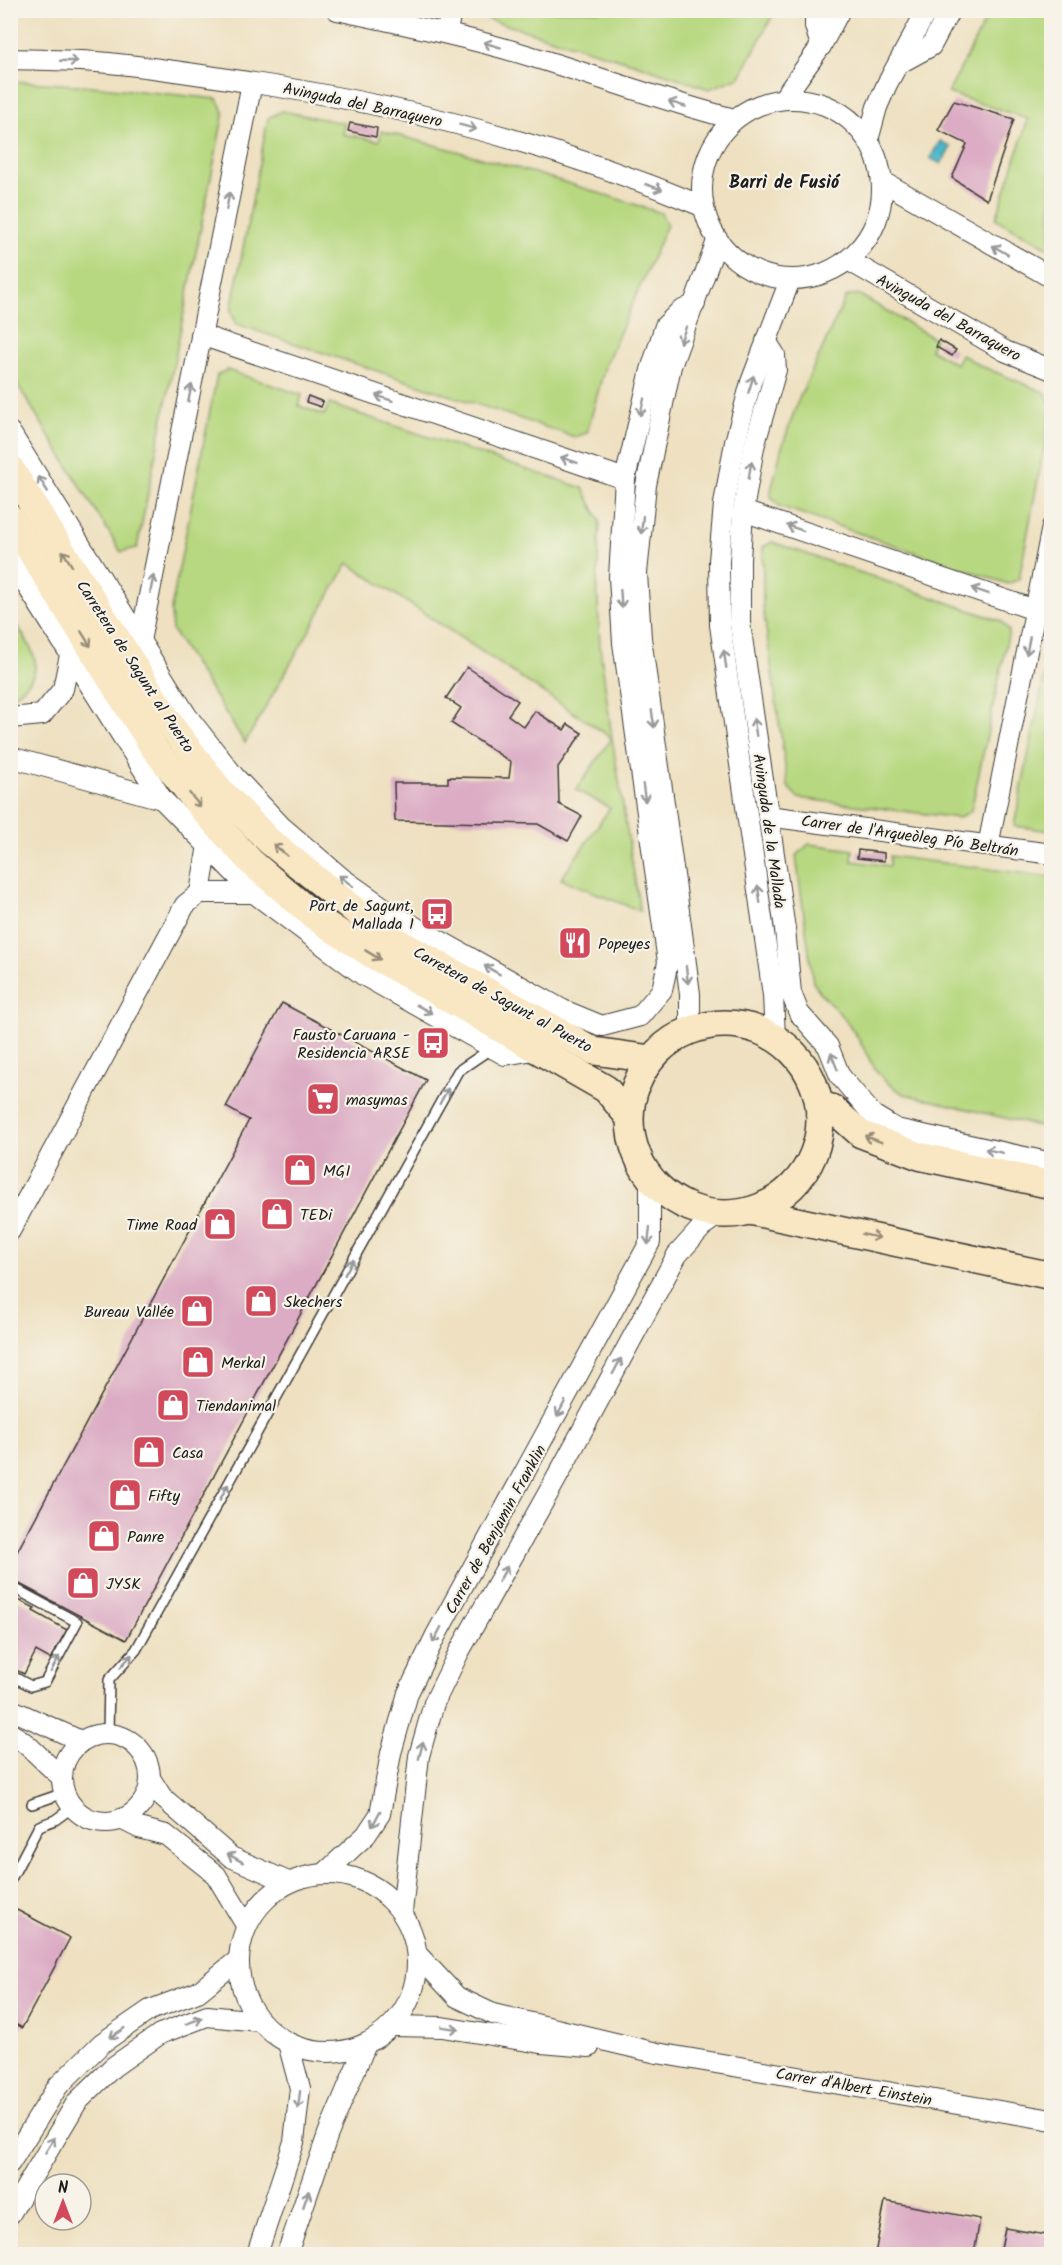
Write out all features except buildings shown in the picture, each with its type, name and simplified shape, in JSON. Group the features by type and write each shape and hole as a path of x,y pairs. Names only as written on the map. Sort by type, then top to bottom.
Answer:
{"street":[{"path":"337,10 447,32 534,57 683,106 734,119"},
{"path":"447,32 451,10"},
{"path":"815,10 815,26 821,46"},
{"path":"783,99 821,46 840,10"},
{"path":"868,140 877,107 927,10"},
{"path":"898,64 931,46 950,10"},
{"name":"Avinguda del Barraquero","path":"10,59 97,63 252,82 415,113 518,141 661,189 702,206"},
{"path":"140,641 252,82"},
{"path":"783,99 808,100 831,107 855,124 868,140 878,161 882,181 882,203 875,225 863,246 848,260 821,275 790,280 772,278 749,269 731,257 717,241 702,206 701,180 706,158 715,140 734,119 758,105 783,99"},
{"path":"882,181 1052,278"},
{"path":"690,1030 690,994 641,638 638,573 646,485 671,366 717,241"},
{"name":"Avinguda del Barraquero","path":"848,260 1005,351 1052,370"},
{"name":"Avinguda de la Mallada","path":"775,1038 773,994 720,625 719,561 724,504 735,442 751,382 790,280"},
{"path":"10,432 194,725 234,776 281,826 343,879 394,915 543,999 602,1026 640,1016 662,990 668,962 623,643 619,577 625,479 651,370 665,326 679,312 694,304"},
{"path":"201,335 625,479"},
{"name":"Avinguda de la Mallada","path":"766,341 775,355 776,370 754,447 743,511 740,624 784,929 791,993 800,1013 828,1046 840,1076 873,1115 896,1129 1052,1163"},
{"name":"Carretera de Sagunt al Puerto","path":"10,468 174,730 219,789 269,841 384,933 594,1051 651,1059"},
{"path":"743,511 1035,610"},
{"name":"Carretera de Sagunt al Puerto","path":"10,518 154,748 199,805 251,862 315,917 371,954 606,1089 629,1117"},
{"path":"988,846 1052,526"},
{"path":"10,559 162,799 254,893 363,975 505,1055 539,1049"},
{"path":"10,718 42,715 63,689 70,655"},
{"path":"10,757 162,799"},
{"name":"Carrer de l'Arqueòleg Pío Beltrán","path":"768,816 1052,854"},
{"path":"200,893 208,845"},
{"path":"10,1231 185,905 200,893 254,893"},
{"path":"662,922 682,934"},
{"path":"767,952 784,929"},
{"path":"543,999 558,1029"},
{"path":"734,1024 757,1029 775,1038 789,1049 804,1066 819,1104 819,1133 815,1150 804,1172 774,1201 750,1211 719,1214 702,1211 681,1203 662,1190 650,1178 635,1150 629,1117 635,1087 651,1059 665,1045 690,1030 710,1025 734,1024"},
{"path":"819,1104 833,1109 861,1134 923,1157 1052,1185"},
{"path":"923,1157 959,1143"},
{"name":"Carrer de Benjamin Franklin","path":"325,1873 366,1835 380,1814 391,1753 408,1693 435,1637 650,1242 650,1178"},
{"path":"750,1211 1052,1276"},
{"name":"Carrer de Benjamin Franklin","path":"402,1912 419,1756 434,1702 459,1652 555,1481 677,1255 704,1226 719,1214"},
{"path":"10,1709 81,1741"},
{"path":"10,1733 24,1740 46,1766 66,1792 87,1818 104,1822 121,1819 136,1810 147,1795 150,1778 147,1761 138,1747 125,1738 108,1733 94,1735 81,1741 71,1750 64,1762 66,1792"},
{"path":"150,1778 162,1797 231,1857 288,1882"},
{"path":"121,1819 139,1828 166,1835 216,1875 246,1925"},
{"path":"325,1873 369,1883 402,1912 412,1932 417,1954 413,1992 392,2026 366,2044 327,2053 288,2043 260,2021 243,1992 238,1960 246,1925 265,1899 288,1882 325,1873"},
{"name":"Carrer d'Albert Einstein","path":"417,1954 457,1997 493,2014 657,2053 1052,2120"},
{"path":"10,2163 58,2086 102,2043 150,2010 198,1992 238,1960"},
{"path":"10,2214 77,2102 113,2067 160,2034 207,2016 260,2021"},
{"name":"Carrer d'Albert Einstein","path":"392,2026 442,2027 541,2043 657,2053"},
{"path":"257,2254 294,2142 300,2088 288,2043"},
{"path":"287,2254 328,2134 366,2044"}],"lane":[{"path":"108,1733 109,1680 136,1650 458,1071 486,1052 505,1055"},
{"path":"10,1586 77,1622 45,1683 31,1686 10,1675"},
{"path":"32,1804 66,1792"},
{"path":"10,1881 39,1826 55,1820 66,1792"}],"green space":[{"path":"477,11 775,11 740,77 709,89 636,64 480,17"},
{"path":"990,11 1051,11 1051,249 996,219 1028,119 948,93"},
{"path":"11,81 91,86 217,99 224,112 137,548 121,552 11,374"},
{"path":"282,111 344,123 343,134 379,141 381,131 452,150 661,213 667,225 605,366 587,433 575,437 236,324 231,311 268,118"},
{"path":"858,294 935,339 930,349 956,364 961,354 981,366 1046,393 1051,411 1019,579 1008,584 779,506 770,495 781,450 797,403 846,297"},
{"path":"227,370 302,395 299,406 324,415 329,404 583,488 600,521 597,583 600,647 612,738 348,563 245,743 172,630 171,609 217,375"},
{"path":"772,542 1001,621 1009,631 971,811 959,818 798,798 788,787 763,607 763,547"},
{"path":"10,616 35,658 32,678 11,697"},
{"path":"1051,643 1051,831 1014,826"},
{"path":"612,738 640,911 561,879 610,808 576,790"},
{"path":"809,844 853,850 852,861 890,866 890,856 1051,877 1051,1129 904,1094 878,1073 848,1023 813,982 796,856"}],"water":[{"path":"940,141 951,147 941,164 930,158"}],"place":[{"name":"Port de Sagunt, Mallada 1","path":"437,914"},
{"name":"Popeyes","path":"575,943"},
{"name":"Fausto Caruana - Residencia ARSE","path":"433,1043"},
{"name":"masymas","path":"323,1099"},
{"name":"MGI","path":"300,1170"},
{"name":"TEDi","path":"277,1214"},
{"name":"Time Road","path":"220,1224"},
{"name":"Skechers","path":"261,1301"},
{"name":"Bureau Vallée","path":"197,1311"},
{"name":"Merkal","path":"198,1362"},
{"name":"Tiendanimal","path":"173,1405"},
{"name":"Casa","path":"149,1452"},
{"name":"Fifty","path":"125,1495"},
{"name":"Panre","path":"104,1536"},
{"name":"JYSK","path":"83,1583"}],"district":[{"name":"Barri de Fusió","path":"784,182"}]}
